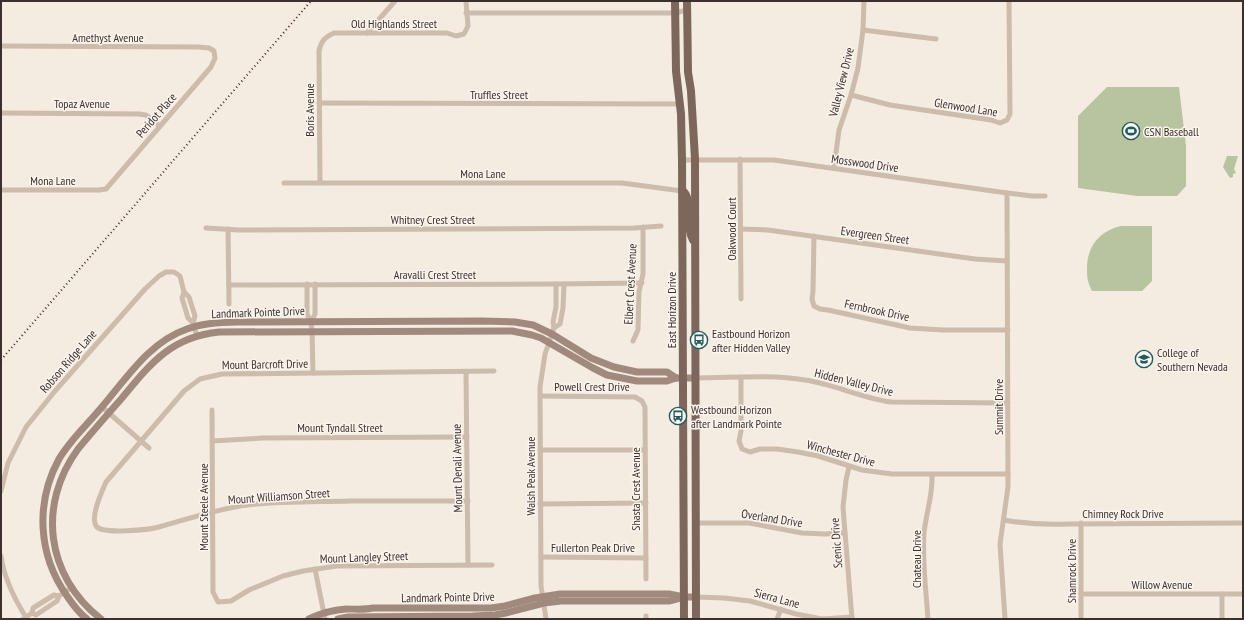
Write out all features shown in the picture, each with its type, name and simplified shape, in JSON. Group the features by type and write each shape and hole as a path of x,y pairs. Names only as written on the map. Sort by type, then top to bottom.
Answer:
{"main road":[{"name":"East Horizon Drive","path":"675,1 676,71 680,104 682,160 680,378 684,619"},
{"name":"East Horizon Drive","path":"687,5 688,72 695,159 696,619"},
{"path":"682,191 686,194 688,199 689,229 692,239 695,242"}],"street":[{"path":"367,33 395,1"},
{"path":"466,1 466,13 675,13 687,5"},
{"name":"Valley View Drive","path":"834,168 840,130 858,68 863,30 864,1"},
{"name":"Glenwood Lane","path":"851,95 890,105 991,120 1000,123 1007,120 1010,114 1009,1"},
{"name":"Old Highlands Street","path":"324,39 328,35 334,33 447,33 456,36 464,34 468,26 466,13"},
{"path":"863,30 936,39"},
{"name":"Boris Avenue","path":"320,183 319,51 320,45 324,39"},
{"name":"Amethyst Avenue","path":"1,46 198,47 209,48 214,51"},
{"name":"Peridot Place","path":"106,189 211,67 215,58 214,51"},
{"name":"Truffles Street","path":"319,103 680,104"},
{"name":"Topaz Avenue","path":"1,113 139,114 146,115 160,126"},
{"name":"Oakwood Court","path":"740,159 741,299"},
{"name":"Mosswood Drive","path":"682,160 774,160 1007,193 1045,196"},
{"name":"Mona Lane","path":"284,183 622,183 682,191"},
{"name":"Mona Lane","path":"1,190 106,189"},
{"name":"Summit Drive","path":"1005,619 1000,544 1007,499 1008,474 1007,193"},
{"name":"Whitney Crest Street","path":"206,228 634,228 661,226"},
{"name":"Elbert Crest Avenue","path":"633,341 638,330 639,292 643,274 643,227"},
{"path":"228,229 229,304"},
{"name":"Evergreen Street","path":"740,229 768,230 975,259 1007,261"},
{"name":"Fernbrook Drive","path":"814,236 812,299 814,306 820,309 910,328 943,330 1008,330"},
{"name":"Robson Ridge Lane","path":"1,491 1,484 8,463 26,427 55,391 145,289 159,276 166,272 174,272 180,276 184,292 182,298 188,318 194,325"},
{"name":"Aravalli Crest Street","path":"229,285 642,283"},
{"path":"307,284 307,314 311,322 312,331 312,373"},
{"path":"311,322 314,314 314,284"},
{"path":"553,331 556,307 556,284"},
{"path":"553,331 560,324 563,314 564,284"},
{"name":"Landmark Pointe Drive","path":"87,619 62,594 51,568 44,544 43,507 52,474 66,449 144,357 154,348 175,334 194,325 218,322 515,322 534,325 553,331 591,358 614,367 637,372 667,372 680,378"},
{"path":"194,325 197,336"},
{"name":"Landmark Pointe Drive","path":"101,619 81,602 71,588 60,564 54,541 52,521 56,492 68,462 78,449 149,365 184,340 219,332 512,331 532,335 549,342 606,375 636,381 667,381 680,378 695,378"},
{"name":"Walsh Peak Avenue","path":"546,619 541,586 540,396 545,354 553,331"},
{"name":"Mount Barcroft Drive","path":"96,527 94,516 106,482 184,391 200,379 222,374 494,371"},
{"name":"Mount Denali Avenue","path":"466,372 468,565"},
{"name":"Winchester Drive","path":"741,377 741,431 739,441 742,449 750,452 760,449 777,449 798,452 818,456 849,467 886,474 1008,474"},
{"name":"Hidden Valley Drive","path":"695,378 792,378 830,385 878,400 891,402 1008,403"},
{"name":"Powell Crest Drive","path":"540,396 635,397 642,400"},
{"name":"Shasta Crest Avenue","path":"642,400 645,407 646,579"},
{"path":"102,407 149,448"},
{"name":"Mount Steele Avenue","path":"212,410 213,592 218,602"},
{"name":"Mount Tyndall Street","path":"212,441 263,438 467,437"},
{"path":"540,450 645,450"},
{"name":"Scenic Drive","path":"849,467 844,495 852,618"},
{"name":"Chateau Drive","path":"928,619 924,566 924,542 932,491 932,475"},
{"name":"Mount Williamson Street","path":"96,527 100,530 106,531 151,529 213,512 247,505 301,502 468,501"},
{"path":"540,504 646,503"},
{"name":"Chimney Rock Drive","path":"1004,520 1026,524 1045,525 1082,523 1243,523"},
{"name":"Overland Drive","path":"696,523 749,523 802,533 846,533"},
{"name":"Shamrock Drive","path":"1081,619 1082,523"},
{"path":"1,556 2,565 10,588 25,618 32,614 33,608 54,595 62,594 71,588"},
{"name":"Fullerton Peak Drive","path":"541,557 646,558"},
{"name":"Mount Langley Street","path":"218,602 231,601 249,590 283,576 336,566 492,565"},
{"path":"315,569 324,616"},
{"name":"Landmark Pointe Drive","path":"338,619 348,617 388,618 496,615 506,613 560,594 669,594 684,597 696,597"},
{"name":"Willow Avenue","path":"1081,594 1243,594"},
{"path":"1222,594 1222,619"},
{"name":"Sierra Lane","path":"696,597 750,601 796,614 822,619 852,618"},
{"name":"Landmark Pointe Drive","path":"309,619 348,609 491,608 543,600"},
{"path":"388,608 388,618"},
{"path":"777,619 781,609"}],"green space":[{"name":"CSN Baseball","path":"1107,87 1179,87 1186,146 1186,186 1177,196 1137,196 1078,188 1078,116"},
{"path":"1227,156 1238,156 1234,169 1236,173 1230,178 1223,167"},
{"path":"1121,226 1152,226 1152,281 1142,291 1092,291 1088,282 1087,266 1088,258 1093,245 1101,235"}],"railway":[{"path":"1,360 311,1"}],"place":[{"name":"CSN Baseball","path":"1131,131"},
{"name":"Eastbound Horizon after Hidden Valley","path":"699,340"},
{"name":"College of Southern Nevada","path":"1144,359"},
{"name":"Westbound Horizon after Landmark Pointe","path":"678,416"}]}
